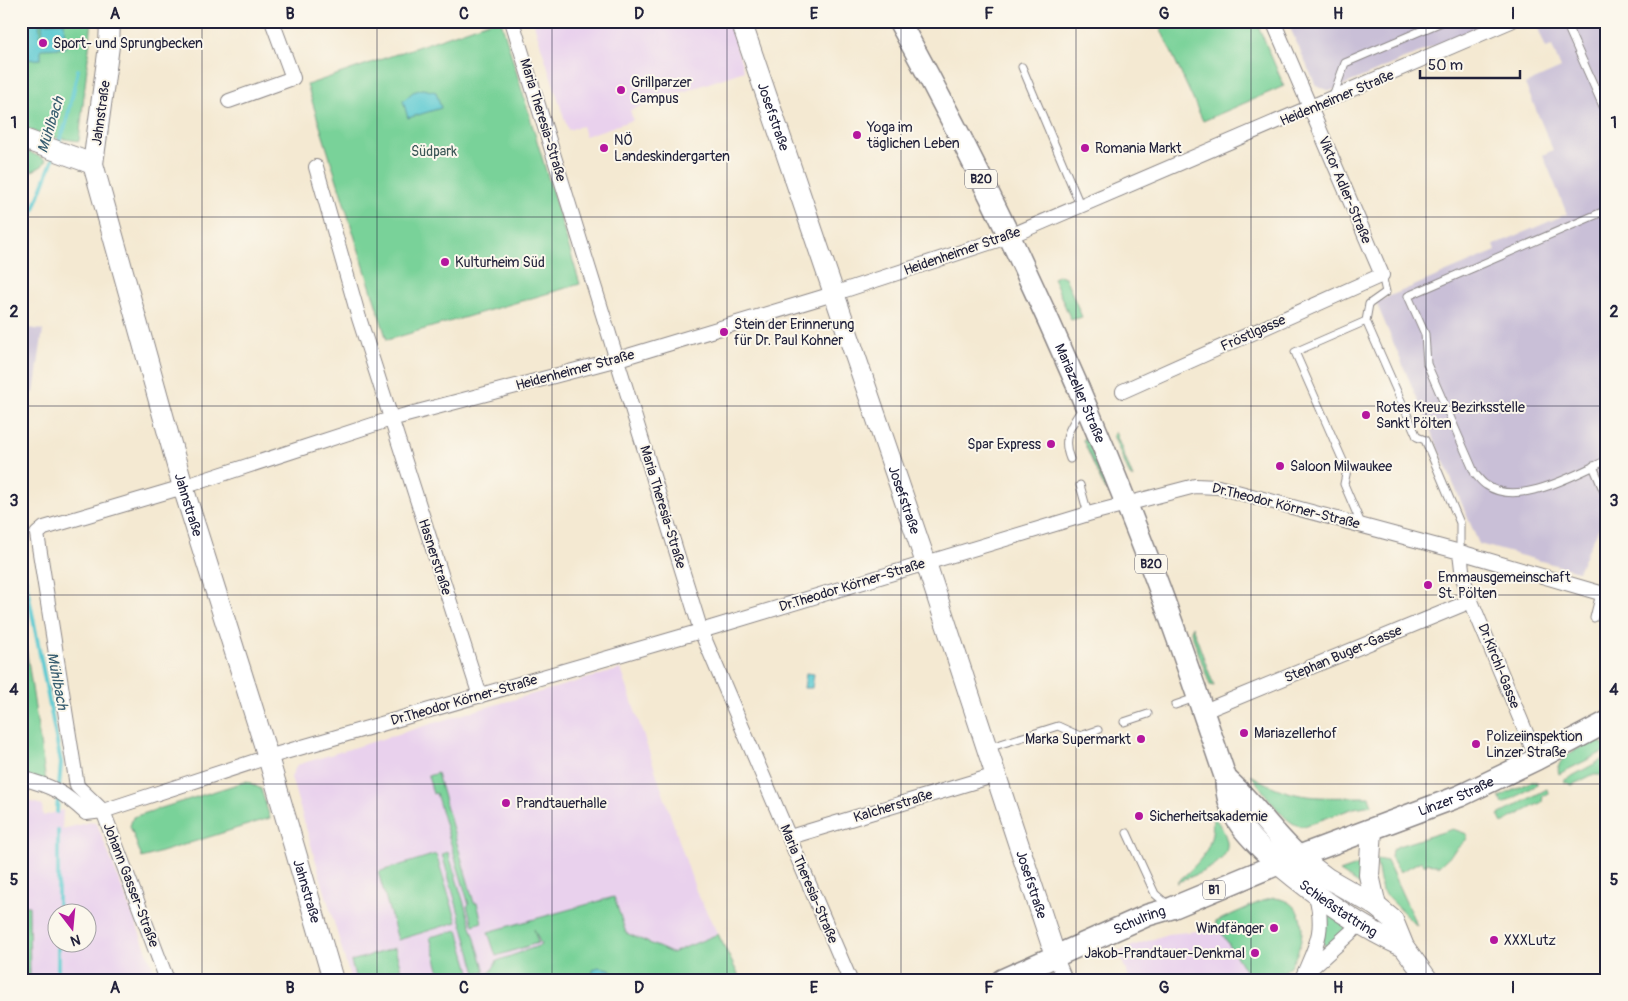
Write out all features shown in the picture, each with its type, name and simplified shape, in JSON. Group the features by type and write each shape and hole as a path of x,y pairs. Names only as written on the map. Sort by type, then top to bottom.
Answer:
{"main road":[{"name":"Mariazeller Straße","path":"899,21 1010,236 1086,403 1205,705 1226,779 1226,797 1238,820 1252,840 1288,860"},
{"name":"Linzer Straße","path":"1288,860 1460,796 1537,759 1606,722"},
{"name":"Schulring","path":"1002,980 1148,915 1172,908 1288,860"}],"street":[{"name":"Jahnstraße","path":"110,21 110,46 93,164 183,487 268,757 333,980"},
{"path":"229,101 293,78 272,21"},
{"name":"Maria Theresia-Straße","path":"512,21 618,358 701,631 850,980"},
{"name":"Josefstraße","path":"741,21 832,294 926,563 986,748 1065,980"},
{"name":"Viktor Adler-Straße","path":"1274,21 1382,276"},
{"name":"Heidenheimer Straße","path":"37,534 44,528 183,487 391,419 618,358 832,294 1010,236 1331,101 1511,21"},
{"path":"21,138 43,148 93,164"},
{"path":"316,167 391,419"},
{"name":"Fröstlgasse","path":"1124,391 1382,276"},
{"name":"Hasnerstraße","path":"391,419 480,696"},
{"name":"Dr.Theodor Körner-Straße","path":"103,811 268,757 701,631 1088,514 1195,486 1207,486 1362,526 1460,552 1603,594"},
{"name":"Johann Gasser-Straße","path":"37,534 77,786 103,811 167,980"},
{"name":"Dr.Kirchl-Gasse","path":"1460,552 1463,578 1471,601 1537,759"},
{"name":"Stephan Buger-Gasse","path":"1205,705 1471,601"},
{"name":"Kalcherstraße","path":"790,837 996,774"},
{"path":"21,778 46,785 66,794 86,813 103,811"},
{"path":"1372,830 1368,875 1376,906"},
{"name":"Schießstattring","path":"1288,860 1316,895 1382,937 1404,947"},
{"name":"Schießstattring","path":"1288,860 1327,878 1376,906 1393,920 1404,947 1428,980"},
{"path":"1301,978 1320,936 1321,919 1316,895"},
{"path":"1301,978 1361,923"}],"lane":[{"path":"1331,101 1345,63 1444,21"},
{"path":"1565,21 1607,116"},
{"path":"1022,67 1081,206"},
{"path":"1607,210 1408,296 1425,334 1427,364 1475,474 1486,485 1499,491 1515,494 1532,492 1607,460"},
{"path":"1382,276 1386,292 1369,304 1366,320 1417,437 1424,440 1460,523 1460,552"},
{"path":"1362,526 1344,484 1347,470 1295,352 1366,320"},
{"path":"1070,459 1065,443 1067,432 1086,403"},
{"path":"1593,466 1607,498"},
{"path":"1080,485 1088,514"},
{"path":"1594,618 1603,594"},
{"path":"1175,705 1205,705"},
{"path":"1124,722 1148,714"},
{"path":"986,748 1058,726 1080,736 1098,730"},
{"path":"1127,833 1155,894 1172,908"}],"shaded area":[{"name":"Grillparzer Campus","path":"533,21 728,21 744,71 630,110 633,120 585,136 582,126 568,130"},
{"path":"1287,21 1492,21 1330,91 1316,86"},
{"path":"1535,21 1607,21 1607,525 1599,528 1578,571 1479,544 1376,302 1496,251 1494,245 1567,214 1543,155 1553,150 1525,84 1561,68 1552,46 1546,48"},
{"path":"21,327 43,330 34,393 21,391"},
{"path":"621,669 696,891 741,980 351,980 291,777 297,765 470,712"},
{"path":"21,799 42,805 43,816 63,810 62,829 91,822 97,824 158,980 21,980"},
{"path":"1219,929 1251,980 1130,980 1118,951 1168,934"}],"green space":[{"path":"21,21 92,21 79,141 44,136 21,126"},
{"name":"Südpark","path":"492,21 501,21 580,284 387,340 307,85"},
{"path":"1157,21 1256,21 1284,86 1203,121"},
{"path":"21,148 46,160 42,166 21,177"},
{"path":"1060,275 1065,277 1082,317 1071,320 1053,278"},
{"path":"1115,432 1133,478 1130,476 1113,435"},
{"path":"1086,435 1106,484 1105,490 1083,440"},
{"path":"21,613 43,762 46,782 21,775"},
{"path":"1192,626 1214,686 1210,685 1191,632"},
{"path":"1596,741 1602,743 1607,750 1559,774 1560,762 1565,757 1577,749"},
{"path":"1607,757 1607,775 1592,775 1572,785 1563,781"},
{"path":"437,773 474,903 477,903 482,922 473,925 467,906 469,905 436,793 433,794 428,776"},
{"path":"1251,775 1267,784 1295,794 1322,797 1369,797 1372,805 1354,808 1304,826 1297,825 1282,815"},
{"path":"247,781 261,789 270,818 142,858 130,826 133,817"},
{"path":"1530,782 1537,782 1537,785 1503,804 1499,797"},
{"path":"1547,789 1549,793 1543,796 1542,802 1502,823 1498,815"},
{"path":"1212,814 1226,838 1227,847 1224,855 1219,862 1211,867 1176,883 1199,861 1209,845 1213,826"},
{"path":"1453,829 1467,834 1467,839 1439,866 1427,862 1425,866 1421,861 1400,872 1391,857 1392,850 1398,846"},
{"path":"448,852 485,971 476,973 442,854"},
{"path":"436,854 457,922 398,940 378,872"},
{"path":"1376,859 1387,861 1417,926 1382,891"},
{"path":"1365,863 1365,888 1340,872"},
{"path":"614,897 626,933 672,953 718,934 741,980 464,980 491,972 497,961 541,945 534,929 538,943 496,956 488,932"},
{"path":"1274,898 1285,901 1293,906 1299,914 1302,933 1300,943 1292,963 1275,980 1251,980 1215,922 1262,901"},
{"path":"21,906 29,906 30,980 21,980"},
{"path":"1324,910 1352,924 1329,947 1323,944"},
{"path":"458,930 471,975 456,980 442,980 430,937"},
{"path":"395,948 404,980 356,980 351,961"}],"water":[{"name":"Sport- und Sprungbecken","path":"21,21 39,21 40,38 43,38 42,23 64,22 65,48 41,49 41,59 21,60"},
{"path":"423,89 436,92 441,108 408,118 403,101 413,92"},
{"path":"806,673 814,674 812,688 804,688"},
{"path":"598,967 610,969 612,975 607,980 593,978 593,970"}],"waterway":[{"name":"Mühlbach","path":"58,144 66,124 78,70"},
{"name":"Mühlbach","path":"21,243 54,156"},
{"name":"Mühlbach","path":"21,556 61,763 59,787"},
{"name":"Mühlbach","path":"57,812 58,796"},
{"name":"Mühlbach","path":"58,831 58,904"},
{"name":"Mühlbach","path":"58,954 58,980"}],"place":[{"name":"Sport- und Sprungbecken","path":"43,43"},
{"name":"Grillparzer Campus","path":"621,90"},
{"name":"Yoga im täglichen Leben","path":"857,135"},
{"name":"NÖ Landeskindergarten","path":"604,148"},
{"name":"Romania Markt","path":"1085,148"},
{"name":"Kulturheim Süd","path":"445,262"},
{"name":"Stein der Erinnerung für Dr. Paul Kohner","path":"724,332"},
{"name":"Rotes Kreuz Bezirksstelle Sankt Pölten","path":"1366,415"},
{"name":"Spar Express","path":"1051,444"},
{"name":"Saloon Milwaukee","path":"1280,466"},
{"name":"Emmausgemeinschaft St. Pölten","path":"1428,585"},
{"name":"Mariazellerhof","path":"1244,733"},
{"name":"Marka Supermarkt","path":"1141,739"},
{"name":"Polizeiinspektion Linzer Straße","path":"1476,744"},
{"name":"Prandtauerhalle","path":"506,803"},
{"name":"Sicherheitsakademie","path":"1139,816"},
{"name":"Windfänger","path":"1274,928"},
{"name":"XXXLutz","path":"1494,940"},
{"name":"Jakob-Prandtauer-Denkmal","path":"1255,953"}]}
